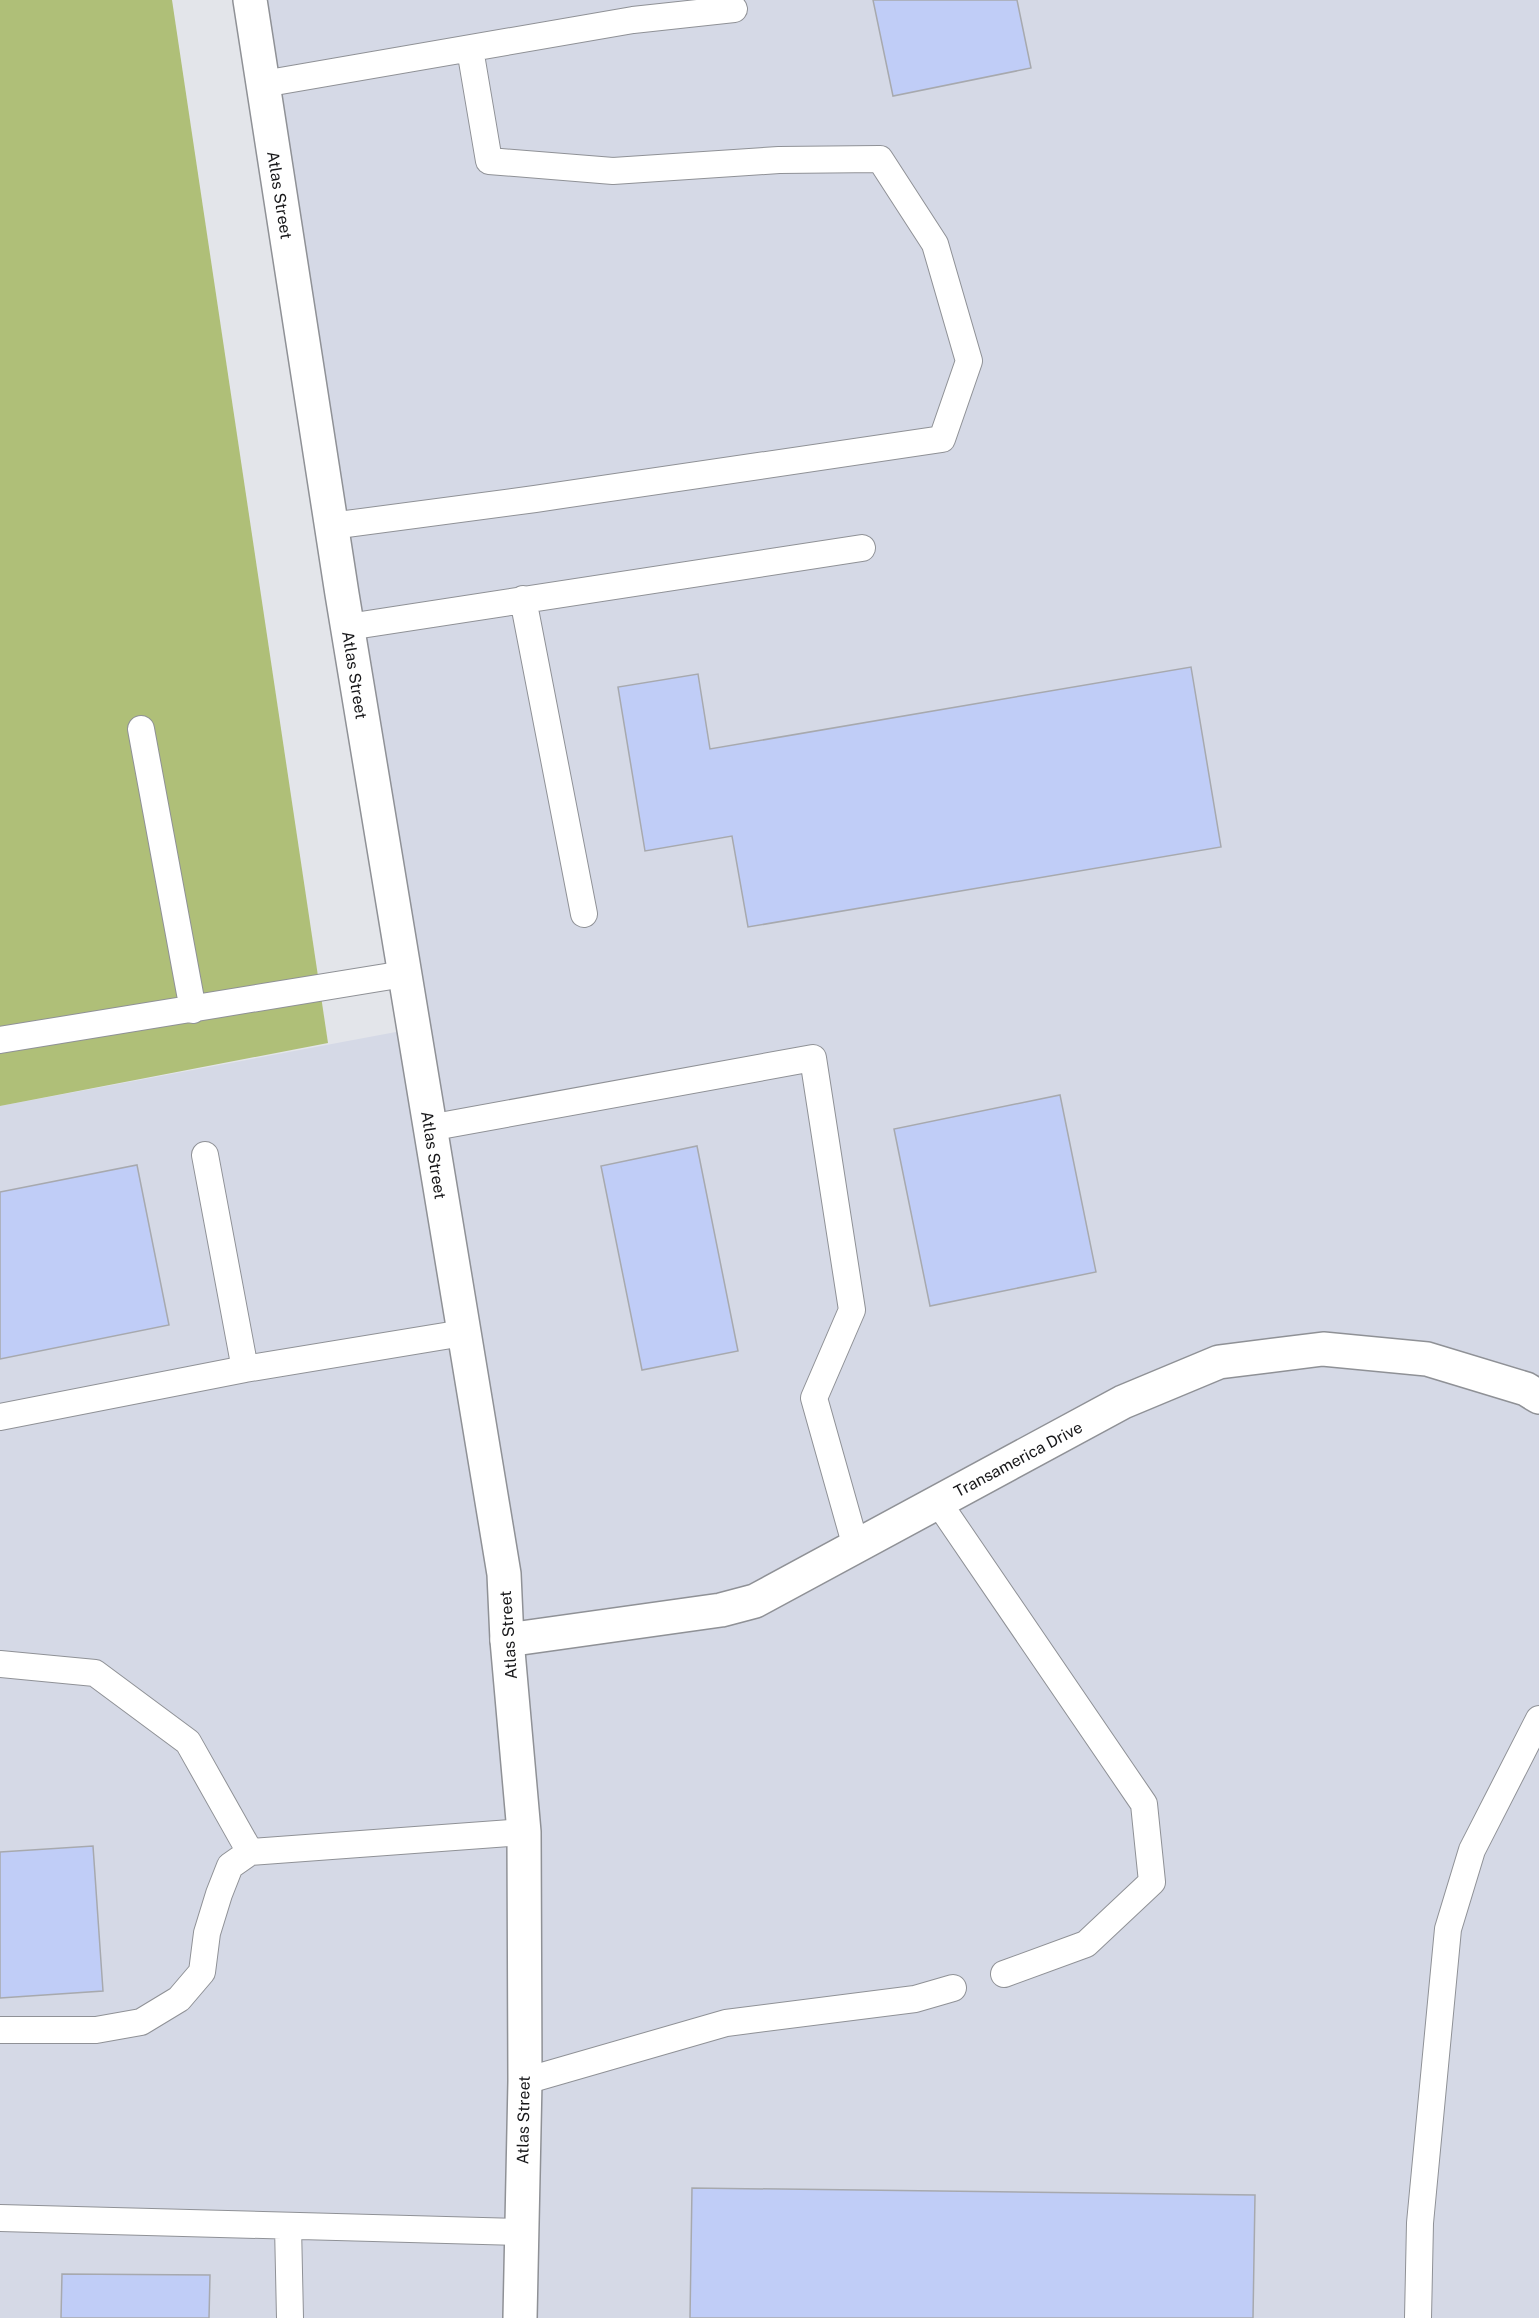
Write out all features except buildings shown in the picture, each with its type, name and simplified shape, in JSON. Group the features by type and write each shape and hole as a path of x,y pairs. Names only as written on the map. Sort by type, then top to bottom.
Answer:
{"street":[{"name":"Atlas Street","path":"250,0 331,526 504,1574 507,1640 524,1832 525,2081 520,2318"},
{"name":"Transamerica Drive","path":"507,1640 721,1610 755,1601 1123,1402 1219,1362 1323,1349 1426,1359 1526,1389 1539,1397"}],"lane":[{"path":"263,84 633,20 734,9"},
{"path":"331,526 535,499 942,439 969,361 935,244 880,159 779,160 613,171 489,161 470,49"},
{"path":"348,627 862,548"},
{"path":"523,599 584,914"},
{"path":"141,729 193,1010"},
{"path":"0,1040 404,974"},
{"path":"429,1128 813,1058 852,1310 814,1398 856,1547"},
{"path":"205,1155 245,1368"},
{"path":"0,1417 245,1368 463,1333"},
{"path":"938,1502 1144,1804 1152,1882 1086,1944 1004,1974"},
{"path":"0,1664 95,1673 188,1742 250,1852"},
{"path":"1418,2318 1420,2223 1448,1929 1472,1850 1539,1719"},
{"path":"0,2030 96,2030 141,2022 179,1999 202,1972 207,1933 230,1866 250,1852 524,1832"},
{"path":"525,2081 726,2023 915,1999 953,1988"},
{"path":"0,2217 521,2232"},
{"path":"288,2226 290,2318"}],"shaded area":[{"path":"250,0 1539,0 1539,2318 0,2318 0,1106 412,1029"}],"green space":[{"path":"0,0 172,0 328,1043 0,1106"}]}
